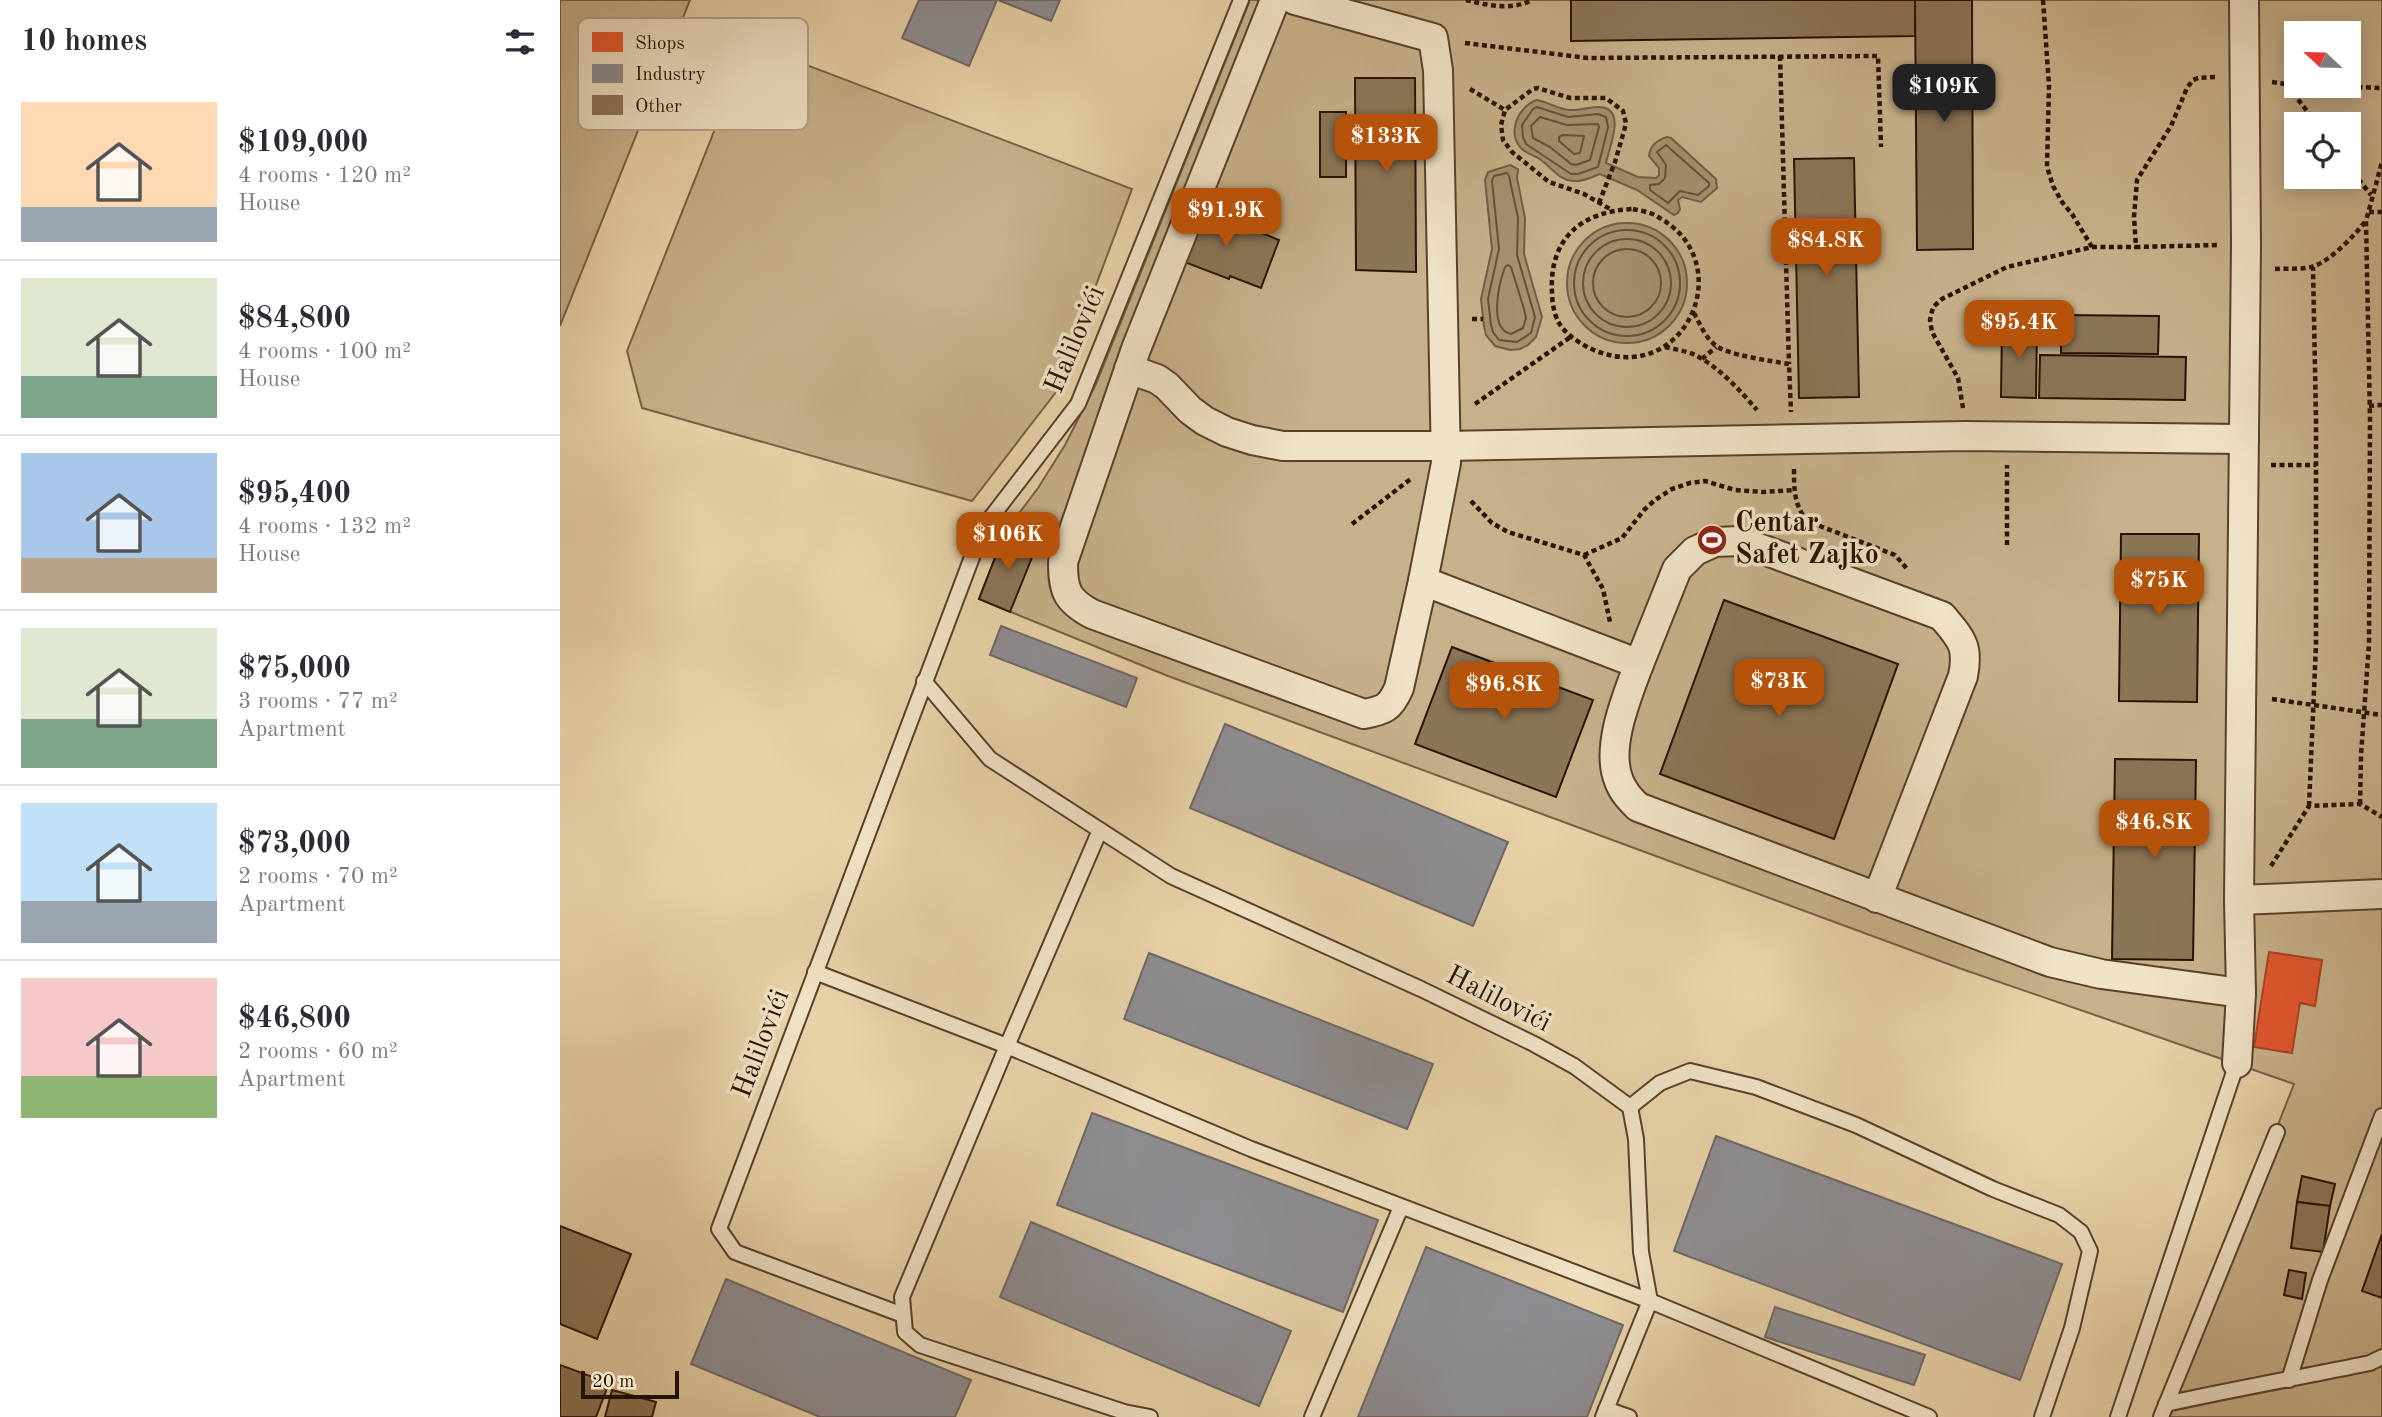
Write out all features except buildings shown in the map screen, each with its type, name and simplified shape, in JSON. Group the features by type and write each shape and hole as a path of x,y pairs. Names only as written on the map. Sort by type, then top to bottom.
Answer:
{"street":[{"path":"1275,0 1129,369 1063,562 1063,582 1067,595 1077,606 1091,614 1364,714 1381,711 1392,703 1396,695 1423,581 1446,454 1438,70 1433,38 1295,0"},
{"path":"2236,1063 2245,899 2244,0"},
{"path":"1129,369 1157,379 1205,421 1227,432 1283,446 1446,454 1783,441 2007,436 2244,452"},
{"path":"1877,898 1963,676 1966,657 1959,637 1942,616 1740,541 1715,542 1695,551 1677,569 1621,714 1615,755 1617,779 1638,807 1877,898 2050,962 2101,974 2241,993"},
{"path":"1423,581 1639,664"},
{"path":"2245,899 2382,894"}],"lane":[{"name":"Halilovići","path":"903,1315 735,1252 719,1229 983,528 1078,404 1241,0"},
{"name":"Halilovići","path":"924,681 990,759 1171,876 1421,989 1534,1044 1574,1066 1630,1107"},
{"path":"1100,830 902,1297 903,1315 905,1332 920,1345 1124,1412 1150,1417"},
{"path":"815,972 1007,1046 1251,1149 1650,1301 1929,1417"},
{"path":"2118,1417 2236,1063"},
{"path":"1629,1417 1605,1413 1650,1301 1641,1252 1636,1139 1630,1107 1660,1083 1690,1071 1742,1084 1856,1125 1993,1189 2059,1215 2081,1233 2090,1251 2072,1328 2042,1417"},
{"path":"2289,1380 2320,1280 2382,1116"},
{"path":"2163,1410 2277,1132"},
{"path":"1312,1417 1401,1207"},
{"path":"2163,1410 2264,1382 2289,1380 2370,1363 2382,1357"},
{"path":"1896,1417 1909,1409"}],"path":[{"path":"1465,0 1501,6 1522,5 1532,0"},
{"path":"2043,0 2049,85 2048,167 2053,186 2092,247"},
{"path":"1433,38 1588,58 1878,56 1881,147"},
{"path":"1780,56 1789,365 1783,441 1798,510 1807,521 1895,555 1907,567 1916,597 1915,606"},
{"path":"2136,247 2134,216 2137,180 2171,126 2187,88 2198,78 2230,76 2284,84"},
{"path":"2361,87 2382,88"},
{"path":"1599,203 1626,123 1623,111 1606,98 1570,98 1538,88 1505,110 1501,125 1503,140 1512,152 1549,181 1584,194 1599,203 1611,210"},
{"path":"2297,98 2308,112"},
{"path":"2360,804 2363,713 2369,644 2366,222 2382,162"},
{"path":"2361,182 2372,196"},
{"path":"1633,209 1656,215 1675,228 1690,245 1698,267 1700,290 1694,312 1682,332 1665,347 1641,356 1616,358 1591,350 1559,323 1552,297 1551,274 1558,252 1571,232 1589,218 1611,210 1633,209"},
{"path":"2369,212 2382,212"},
{"path":"1965,436 1962,391 1958,378 1932,332 1930,320 1933,307 1942,299 2007,267 2092,247 2136,247 2313,267 2353,236 2366,222"},
{"path":"2245,899 2309,806 2316,644 2313,267"},
{"path":"1694,312 1706,336 1716,347 1789,365"},
{"path":"1446,415 1468,409 1572,336"},
{"path":"1665,347 1691,353 1702,359 1746,397 1783,441"},
{"path":"1702,359 1716,347"},
{"path":"2369,406 2382,405"},
{"path":"2007,436 2007,545"},
{"path":"2244,452 2316,466"},
{"path":"1352,524 1446,454 1460,468 1471,502 1492,523 1508,532 1584,555 1622,538 1644,510 1656,500 1672,489 1690,483 1704,481 1735,490 1763,492 1794,490"},
{"path":"1584,555 1603,589 1607,604 1610,638 1607,651"},
{"path":"2243,700 2278,699 2382,715"},
{"path":"2309,806 2360,804 2382,817"}],"shaded area":[{"path":"560,0 690,0 683,18 578,18 578,130 638,130 560,326"},
{"name":"Centar Safet Zajko","path":"1250,0 2382,0 2382,1417 2163,1417 2294,1084 1959,968 1168,676 979,599 1005,532 1038,488 1065,445 1096,384"},
{"path":"808,65 1132,189 1056,392 972,501 642,408 627,351 715,130 808,130"}],"water":[{"path":"1537,100 1565,109 1607,109 1615,120 1606,163 1638,177 1656,178 1659,168 1649,156 1650,152 1655,144 1667,137 1716,179 1717,188 1701,202 1682,197 1678,200 1680,209 1674,215 1637,190 1600,174 1580,181 1564,178 1524,151 1517,143 1516,121 1524,108"},
{"path":"1510,165 1518,169 1517,178 1525,218 1524,254 1542,317 1536,337 1520,349 1510,350 1495,346 1486,335 1481,299 1492,249 1485,180 1488,172"},
{"path":"1627,223 1650,227 1670,240 1683,260 1687,283 1683,306 1670,326 1650,339 1627,343 1604,339 1584,326 1571,306 1567,283 1571,260 1584,240 1604,227"}],"place":[{"name":"Centar Safet Zajko","path":"1712,540"}]}
